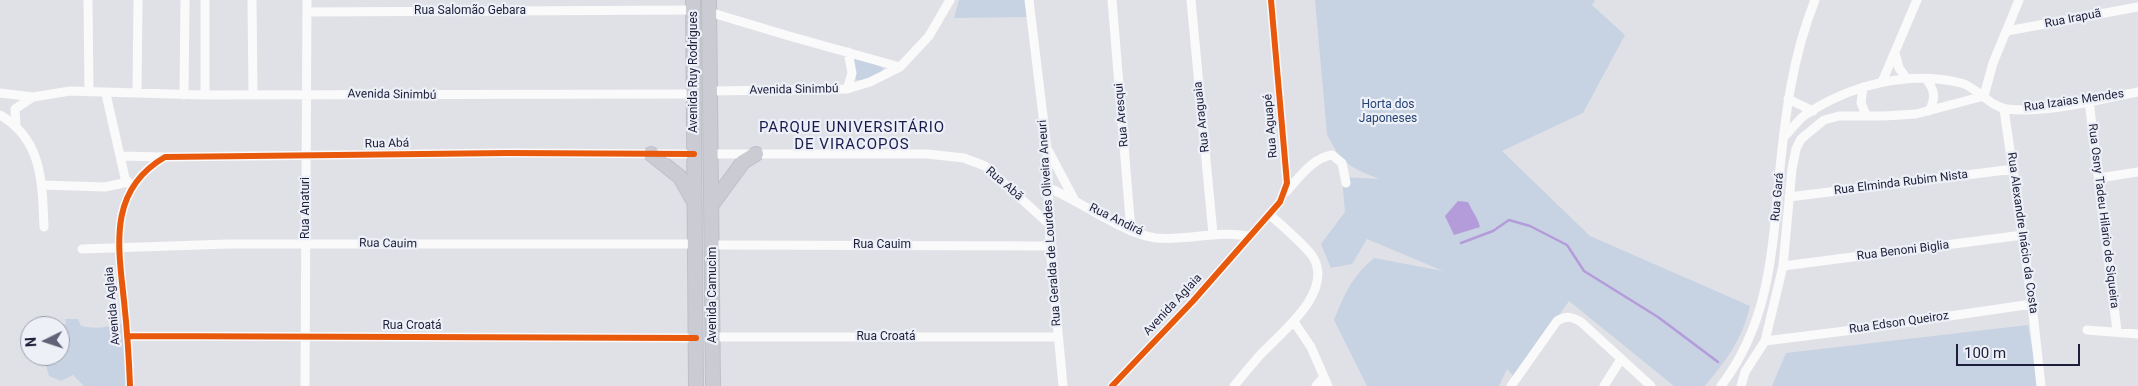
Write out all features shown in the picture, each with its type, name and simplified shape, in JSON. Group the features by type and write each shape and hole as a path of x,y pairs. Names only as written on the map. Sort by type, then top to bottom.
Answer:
{"main road":[{"name":"Avenida Ruy Rodrigues","path":"693,5 695,204"},
{"name":"Avenida Ruy Rodrigues","path":"709,6 713,203"},
{"path":"694,94 711,91"},
{"path":"651,154 680,177 695,204"},
{"path":"694,154 712,154"},
{"path":"713,203 743,162 756,154"},
{"name":"Avenida Camucim","path":"713,203 713,386"},
{"name":"Avenida Camucim","path":"695,204 696,386"},
{"path":"696,338 714,337"}],"street":[{"path":"88,0 89,92"},
{"path":"137,93 138,0"},
{"path":"184,95 185,0"},
{"path":"205,0 205,95"},
{"path":"252,0 253,94"},
{"name":"Rua Anaturi","path":"305,386 307,0"},
{"name":"Avenida Sinimbú","path":"711,91 847,89 882,77 900,66 929,36 949,0"},
{"name":"Rua Geralda de Lourdes Oliveira Aneuri","path":"1029,0 1047,149 1050,246 1063,386"},
{"name":"Rua Aresqui","path":"1112,0 1131,231"},
{"name":"Rua Araguaia","path":"1191,0 1214,234"},
{"name":"Rua Aguapé","path":"1271,0 1287,183 1285,193"},
{"name":"Rua Gará","path":"1721,386 1740,360 1753,333 1769,277 1788,99 1801,37 1816,0"},
{"path":"1882,82 1917,0"},
{"path":"1984,96 1993,63 2020,0"},
{"name":"Rua Salomão Gebara","path":"307,12 693,5"},
{"path":"709,6 848,52 900,66"},
{"name":"Rua Irapuã","path":"2007,31 2138,7"},
{"name":"Avenida Sinimbú","path":"847,89 852,73 848,52"},
{"path":"1894,54 1899,68 1907,79"},
{"path":"1926,79 1932,87 1934,95 1930,111"},
{"path":"1784,137 1804,116 1863,87 1882,82 1926,79 1963,83 2004,109"},
{"path":"1863,87 1861,103 1866,115"},
{"name":"Avenida Sinimbú","path":"0,93 33,97 70,92 184,95 307,93 508,96 694,94"},
{"name":"Rua Izaias Mendes","path":"2004,109 2047,107 2138,92"},
{"path":"106,94 125,178 130,185"},
{"path":"1741,386 1745,372 1765,341 1783,266 1789,197 1796,149 1808,131 1824,120 1839,116 1901,116 1930,111 1984,96"},
{"path":"16,126 15,109 33,97"},
{"path":"1788,99 1813,111"},
{"name":"Rua Osny Tadeu Hilario de Siqueira","path":"2089,101 2117,331"},
{"name":"Rua Alexandre Inácio da Costa","path":"2004,109 2032,304 2040,386"},
{"path":"0,115 16,126 33,151 41,172 44,227"},
{"name":"Rua Andirá","path":"1047,149 1074,198"},
{"name":"Rua Abá","path":"120,156 305,157 508,153 694,154"},
{"name":"Rua Abã","path":"712,154 927,154 964,158 985,166 1049,224"},
{"path":"1248,236 1316,160 1332,155 1342,163 1346,183"},
{"path":"42,185 105,187 130,185 152,164 165,157"},
{"name":"Rua Elminda Rubim Nista","path":"1789,197 2014,169"},
{"path":"2099,178 2138,172"},
{"name":"Avenida Aglaia","path":"130,185 118,225 118,247 130,386"},
{"name":"Rua Andirá","path":"1049,188 1074,198 1131,231 1154,238 1181,239 1231,233 1248,236"},
{"path":"1234,386 1294,322 1316,290 1317,273 1313,257 1269,214"},
{"name":"Rua Benoni Biglia","path":"1783,266 2022,235"},
{"name":"Avenida Aglaia","path":"1112,386 1193,300 1248,236"},
{"name":"Rua Cauim","path":"82,249 306,243 695,244"},
{"name":"Rua Cauim","path":"713,245 1050,246"},
{"name":"Rua Edson Queiroz","path":"1765,341 2032,304"},
{"path":"1511,386 1556,321 1565,316 1573,317 1581,322 1651,386"},
{"path":"1294,322 1311,347 1328,386"},
{"path":"2087,330 2138,334"},
{"name":"Rua Croatá","path":"127,336 696,338"},
{"name":"Rua Croatá","path":"714,337 1058,338"},
{"path":"1604,386 1621,359"},
{"path":"1316,386 1324,377"}],"green space":[{"path":"959,0 1027,0 1028,17 954,18"},
{"name":"Horta dos Japoneses","path":"1315,0 1595,0 1592,5 1625,35 1583,113 1502,151 1590,236 1750,306 1747,318 1733,349 1705,386 1674,386 1569,301 1515,378 1507,369 1499,386 1367,386 1334,320 1345,294 1354,279 1374,258 1443,271 1367,239 1352,264 1331,268 1321,244 1345,212 1342,177 1379,179 1347,163 1337,152 1327,134"},
{"path":"853,58 883,68 882,73 865,81 856,80"},
{"path":"70,319 78,319 81,326 91,328 120,323 126,332 131,347 130,386 84,386 73,375 61,381 49,376 46,366 70,366"},
{"path":"2028,325 2039,386 1772,386 1786,353"}],"shaded area":[{"path":"1458,201 1468,202 1480,227 1454,235 1445,216"}],"waterway":[{"path":"1461,243 1493,231 1509,220 1530,226 1567,245 1584,271 1658,317 1718,362"}],"cycle path":[{"path":"1112,386 1193,301 1280,202 1287,183 1271,0"},
{"path":"130,386 120,260 121,220 125,202 134,186 147,170 165,157 508,153 694,154"},
{"path":"127,336 696,338"}],"district":[{"name":"PARQUE UNIVERSITÁRIO DE VIRACOPOS","path":"852,136"}]}
